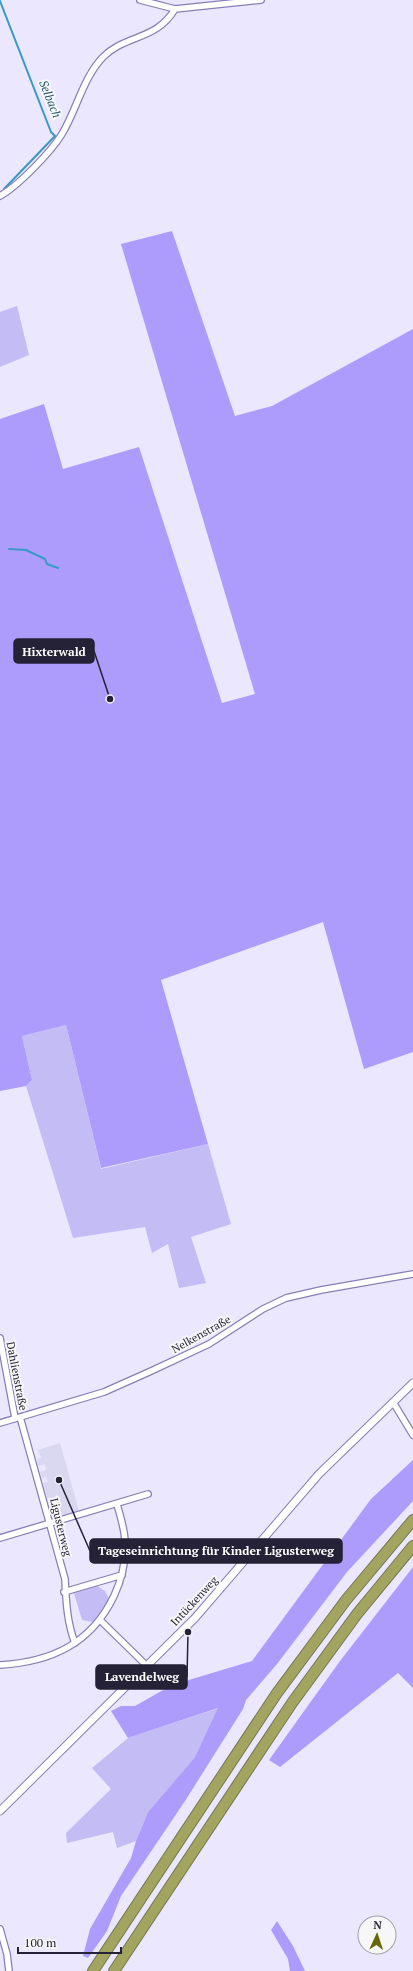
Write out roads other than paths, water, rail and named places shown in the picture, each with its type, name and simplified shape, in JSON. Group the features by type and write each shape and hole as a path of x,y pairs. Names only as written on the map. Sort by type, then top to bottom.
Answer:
{"highway":[{"path":"93,1971 277,1693 346,1600 413,1520"},
{"path":"114,1971 292,1703 357,1614 413,1546"}],"street":[{"path":"140,0 175,9 261,0"},
{"path":"0,196 14,187 57,142 90,76 105,56 113,49 155,31 168,21 175,9"},
{"name":"Nelkenstraße","path":"0,1423 104,1392 175,1361 209,1344 263,1309 286,1298 324,1289 413,1274"},
{"name":"Dahlienstraße","path":"0,1338 18,1417"},
{"name":"Intückenweg","path":"0,1811 210,1602 319,1474 413,1383"},
{"path":"393,1402 413,1435"},
{"name":"Ligusterweg","path":"18,1417 65,1579 64,1592 70,1628 75,1643"},
{"path":"0,1538 148,1494"},
{"path":"0,1665 40,1659 75,1643 100,1620 117,1590 122,1575 125,1555 125,1537 117,1504"},
{"path":"64,1592 122,1575"},
{"path":"100,1620 147,1666"},
{"path":"0,1929 7,1954 9,1971"}],"waterway":[{"name":"Selbach","path":"0,1 51,132 55,136 4,189"},
{"path":"9,549 26,550 45,559 47,564 58,568"}],"place":[{"name":"Hixterwald","path":"110,699"},
{"name":"Tageseinrichtung für Kinder Ligusterweg","path":"59,1480"},
{"name":"Lavendelweg","path":"188,1632"}]}
